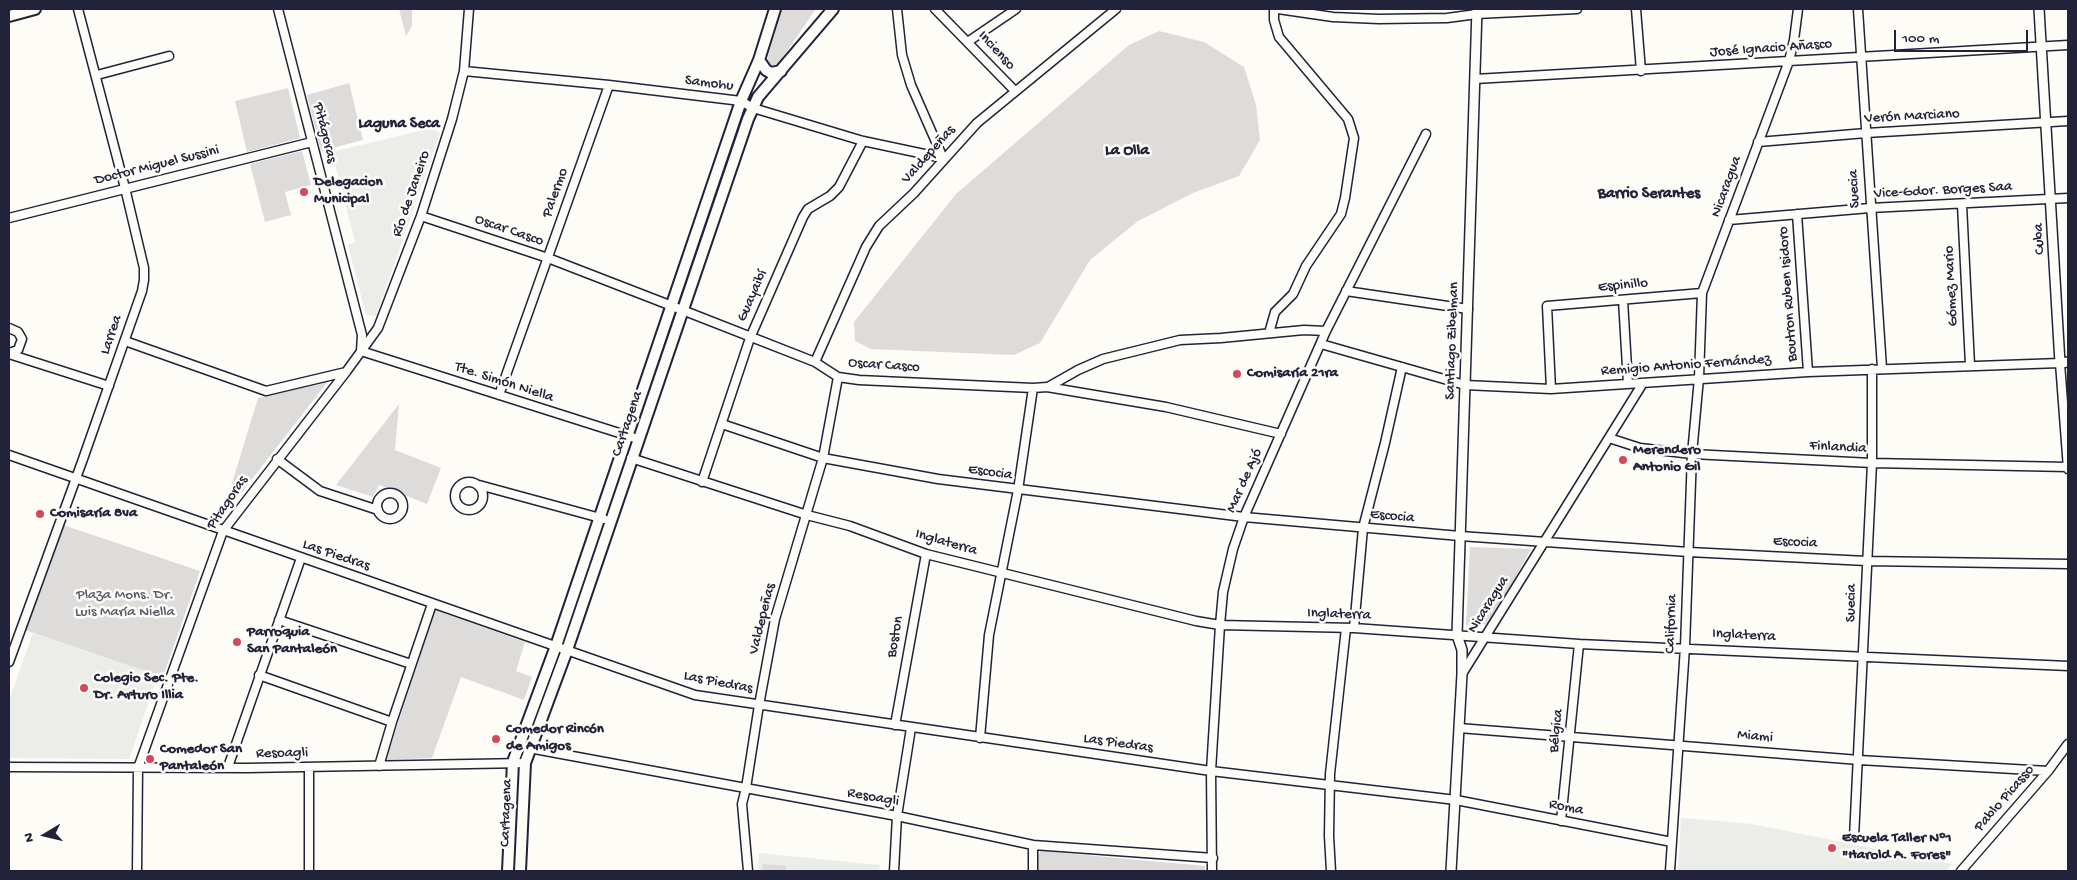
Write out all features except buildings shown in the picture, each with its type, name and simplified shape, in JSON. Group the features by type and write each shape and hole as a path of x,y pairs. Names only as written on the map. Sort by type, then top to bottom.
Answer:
{"main road":[{"path":"9,16 35,9"},
{"name":"Cartagena","path":"520,871 525,763 529,748 567,650 606,520 628,436 741,101 760,60 775,9"},
{"name":"Cartagena","path":"508,871 513,762 556,646 638,440 752,108 758,97 830,10"},
{"path":"760,60 766,70 771,73 781,71"}],"street":[{"name":"Larrea","path":"9,662 142,291 144,268 78,9"},
{"name":"Pitágoras","path":"278,9 362,335 361,352"},
{"name":"Río de Janeiro","path":"361,352 378,328 420,216 452,119 464,71 469,9"},
{"path":"897,9 902,54 912,85 943,158"},
{"name":"Incienso","path":"935,9 969,41 1015,91"},
{"path":"969,41 1016,9"},
{"name":"Valdepeñas","path":"815,362 866,247 879,226 914,193 943,158 977,123 1116,9"},
{"path":"1270,333 1275,312 1293,294 1306,266 1341,214 1354,138 1348,119 1279,37 1274,9"},
{"path":"1278,9 1333,17 1379,19 1447,18 1477,11 1577,9"},
{"path":"1636,9 1641,71"},
{"name":"Nicaragua","path":"1699,378 1702,293 1789,61 1798,9"},
{"name":"Suecia","path":"1858,9 1882,368"},
{"name":"Cuba","path":"2039,9 2064,362 2068,468"},
{"name":"Santiago Zibelman","path":"1462,674 1462,650 1458,635 1460,536 1477,11"},
{"name":"José Ignacio Añasco","path":"1475,79 1641,71 1861,56 2068,45"},
{"path":"96,76 169,56"},
{"name":"Samohu","path":"464,71 609,85 741,101 752,108 863,141 943,158"},
{"name":"Palermo","path":"498,395 609,85"},
{"name":"Verón Marciano","path":"1758,142 1866,133 2068,121"},
{"name":"Mar de Ajó","path":"1212,871 1211,770 1220,625 1223,592 1233,549 1244,517 1326,331 1426,134"},
{"name":"Guayaibí","path":"702,482 750,338 808,209 830,196 839,187 863,141"},
{"name":"Doctor Miguel Sussini","path":"9,218 312,142"},
{"name":"Vice-Gdor. Borges Saa","path":"1729,220 1870,208 1962,205 2068,198"},
{"name":"Gómez Mario","path":"1962,205 1970,365"},
{"name":"Boutron Ruben Isidoro","path":"1796,214 1808,372"},
{"name":"Oscar Casco","path":"420,216 548,258 815,362 838,377 858,380 1033,388 1047,387 1166,407 1281,434"},
{"path":"1346,290 1468,309"},
{"name":"Espinillo","path":"1551,389 1547,306 1702,293"},
{"path":"1623,300 1628,384"},
{"path":"9,353 18,350 22,343 21,335 10,328"},
{"path":"1047,387 1103,359 1180,340 1304,330 1326,331"},
{"path":"125,341 266,391 346,372"},
{"name":"Remigio Antonio Fernández","path":"1320,344 1465,385 1551,389 1872,368 2064,362"},
{"name":"Pitagoras","path":"137,871 138,768 222,531 361,352"},
{"name":"Tte. Simón Niella","path":"361,352 638,440"},
{"path":"9,353 109,386"},
{"path":"1354,628 1364,528 1386,443 1402,367"},
{"name":"Suecia","path":"1854,838 1872,463 1872,368"},
{"name":"Valdepeñas","path":"748,871 742,804 759,705 775,619 823,458 838,377"},
{"name":"California","path":"1670,871 1680,744 1692,454 1699,378"},
{"name":"Nicaragua","path":"1451,871 1462,674 1643,383"},
{"path":"980,738 989,635 1018,490 1033,388"},
{"name":"Escocia","path":"722,424 823,458 938,479 1244,517 1460,536 1689,552 1866,560 2068,564"},
{"name":"Finlandia","path":"1609,438 1640,448 1692,454 1872,463 2068,468"},
{"name":"Las Piedras","path":"9,455 695,695 911,728 1211,770 1456,800"},
{"name":"Inglaterra","path":"631,458 807,515 850,526 926,554 1196,621 1220,625 1354,628 1579,644 1685,647 2068,666"},
{"path":"277,459 320,491 378,510"},
{"path":"479,485 606,520"},
{"name":"Boston","path":"895,725 926,554"},
{"path":"228,767 300,558"},
{"path":"379,766 432,604"},
{"path":"279,620 411,664"},
{"path":"1331,871 1329,836 1330,774 1346,628"},
{"name":"Bélgica","path":"1561,821 1579,644"},
{"path":"259,675 392,722"},
{"path":"894,871 897,816 911,728"},
{"name":"Miami","path":"1459,728 1680,744 1859,760 2048,771"},
{"name":"Pablo Picasso","path":"1961,871 2048,771 2068,744"},
{"name":"Resoagli","path":"529,748 897,816 1033,845 1213,858"},
{"name":"Resoagli","path":"9,767 309,767 525,763"},
{"path":"309,767 309,871"},
{"name":"Roma","path":"1456,800 1672,842"},
{"path":"1033,845 1033,871"}],"shaded area":[{"path":"432,128 440,133 376,316 366,315 348,245 355,242 332,152"},
{"name":"Colegio Sec. Pte. Dr. Arturo Illia","path":"33,633 158,675 129,759 9,758 9,700"},
{"path":"1681,818 1752,824 1952,864 1947,871 1678,871"},
{"path":"759,853 880,865 879,871 758,871"}],"green space":[{"path":"399,9 412,9 412,26 406,36"},
{"path":"782,9 815,10 777,66 773,67 767,60"},
{"name":"La Olla","path":"1159,31 1204,42 1244,67 1256,105 1260,140 1239,176 1193,193 1138,221 1090,260 1040,343 1014,355 871,349 855,341 854,322 956,194 1129,45"},
{"path":"349,83 363,140 321,151 307,95"},
{"path":"288,88 300,138 247,152 235,101"},
{"path":"302,151 311,185 285,192 291,215 265,222 250,164"},
{"path":"329,380 221,519 258,398"},
{"path":"399,404 395,450 441,468 427,504 379,485 373,497 336,485"},
{"name":"Plaza Mons. Dr. Luis María Niella","path":"63,525 200,571 163,677 25,630"},
{"path":"1470,547 1531,549 1490,624 1466,625"},
{"path":"435,610 525,642 516,671 532,677 524,700 461,677 432,758 386,760"},
{"path":"1041,851 1205,866 1205,871 1037,871 1037,855"},
{"path":"763,864 786,866 786,871 762,871"}],"place":[{"name":"Delegacion Municipal","path":"304,192"},
{"name":"Comisaría 21ra","path":"1237,374"},
{"name":"Merendero Antonio Gil","path":"1623,460"},
{"name":"Comisaría 8va","path":"40,514"},
{"name":"Parroquia San Pantaleón","path":"237,642"},
{"name":"Colegio Sec. Pte. Dr. Arturo Illia","path":"84,688"},
{"name":"Comedor Rincón de Amigos","path":"496,739"},
{"name":"Comedor San Pantaleón","path":"150,759"},
{"name":"Escuela Taller Nº1 \"Harold A. Fores\"","path":"1832,848"}],"district":[{"name":"Laguna Seca","path":"399,125"},
{"name":"La Olla","path":"1127,152"},
{"name":"Barrio Serantes","path":"1649,195"}]}
